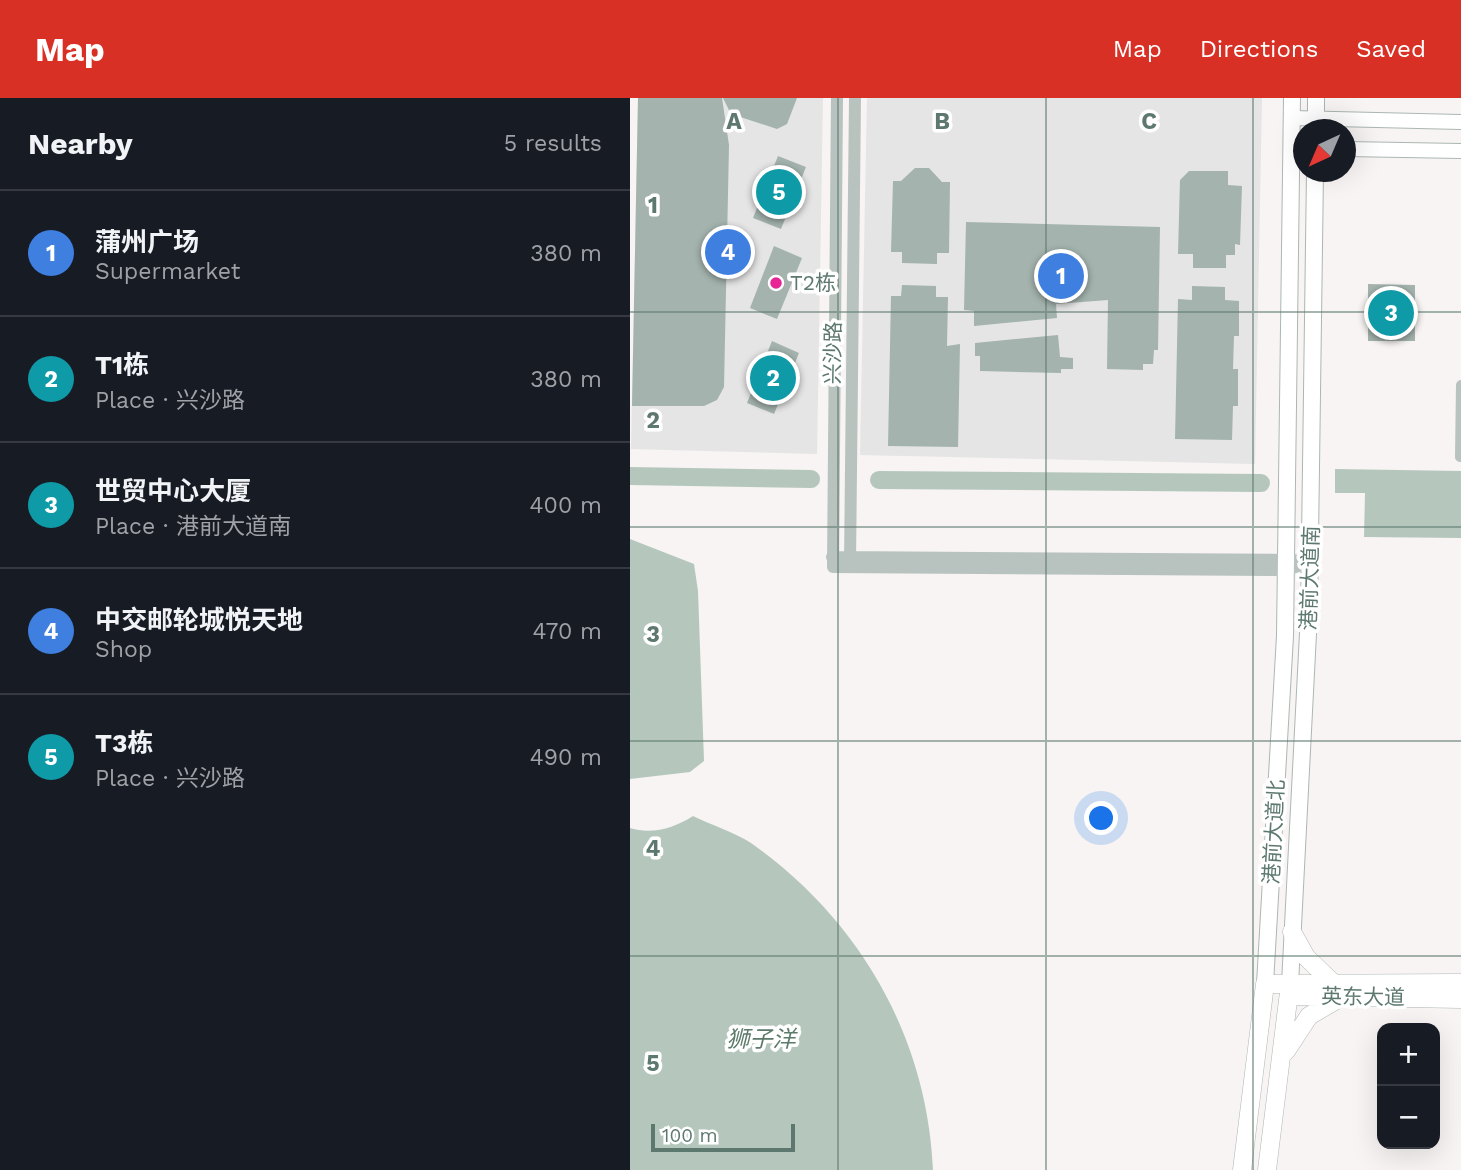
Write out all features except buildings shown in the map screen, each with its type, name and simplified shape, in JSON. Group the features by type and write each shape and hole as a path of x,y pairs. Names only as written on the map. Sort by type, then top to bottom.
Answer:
{"highway":[{"path":"1292,932 1306,957 1332,982"},
{"name":"英东大道","path":"1289,990 1332,982 1461,983"},
{"name":"英东大道","path":"1265,989 1343,996 1461,999"},
{"name":"港前大道北","path":"1242,1170 1265,989"},
{"path":"1266,1170 1289,990"},
{"path":"1281,1060 1294,1034 1309,1016 1343,996"},
{"path":"1255,1075 1278,1080"}],"main road":[{"path":"1292,98 1293,124"},
{"path":"1316,98 1316,119"},
{"path":"1292,118 1296,119"},
{"path":"1356,123 1461,122"},
{"path":"1356,149 1461,151"},
{"name":"港前大道北","path":"1265,989 1286,564 1296,182"},
{"name":"港前大道南","path":"1289,990 1310,562 1315,182"},
{"path":"1270,897 1294,898"}],"street":[{"name":"兴沙路","path":"837,98 833,562 850,562 855,98"},
{"path":"1460,457 1461,385"},
{"path":"850,562 1310,562"}],"shaded area":[{"path":"638,98 823,98 817,454 631,449"},
{"path":"867,98 1262,98 1255,464 860,455"}],"water":[{"path":"1335,469 1461,471 1461,538 1364,537 1365,493 1335,493"},
{"path":"630,539 694,564 698,591 704,761 690,772 630,779"},
{"name":"狮子洋","path":"693,816 751,843 790,874 825,908 855,945 881,986 902,1028 928,1121 933,1170 630,1170 630,828 646,831 663,829"}],"waterway":[{"path":"630,476 811,479"},
{"path":"879,480 1261,483"}],"place":[{"name":"T3栋","path":"779,192"},
{"name":"中交邮轮城悦天地","path":"728,252"},
{"name":"蒲州广场","path":"1061,276"},
{"name":"T2栋","path":"776,283"},
{"name":"世贸中心大厦","path":"1391,313"},
{"name":"T1栋","path":"773,378"}]}
